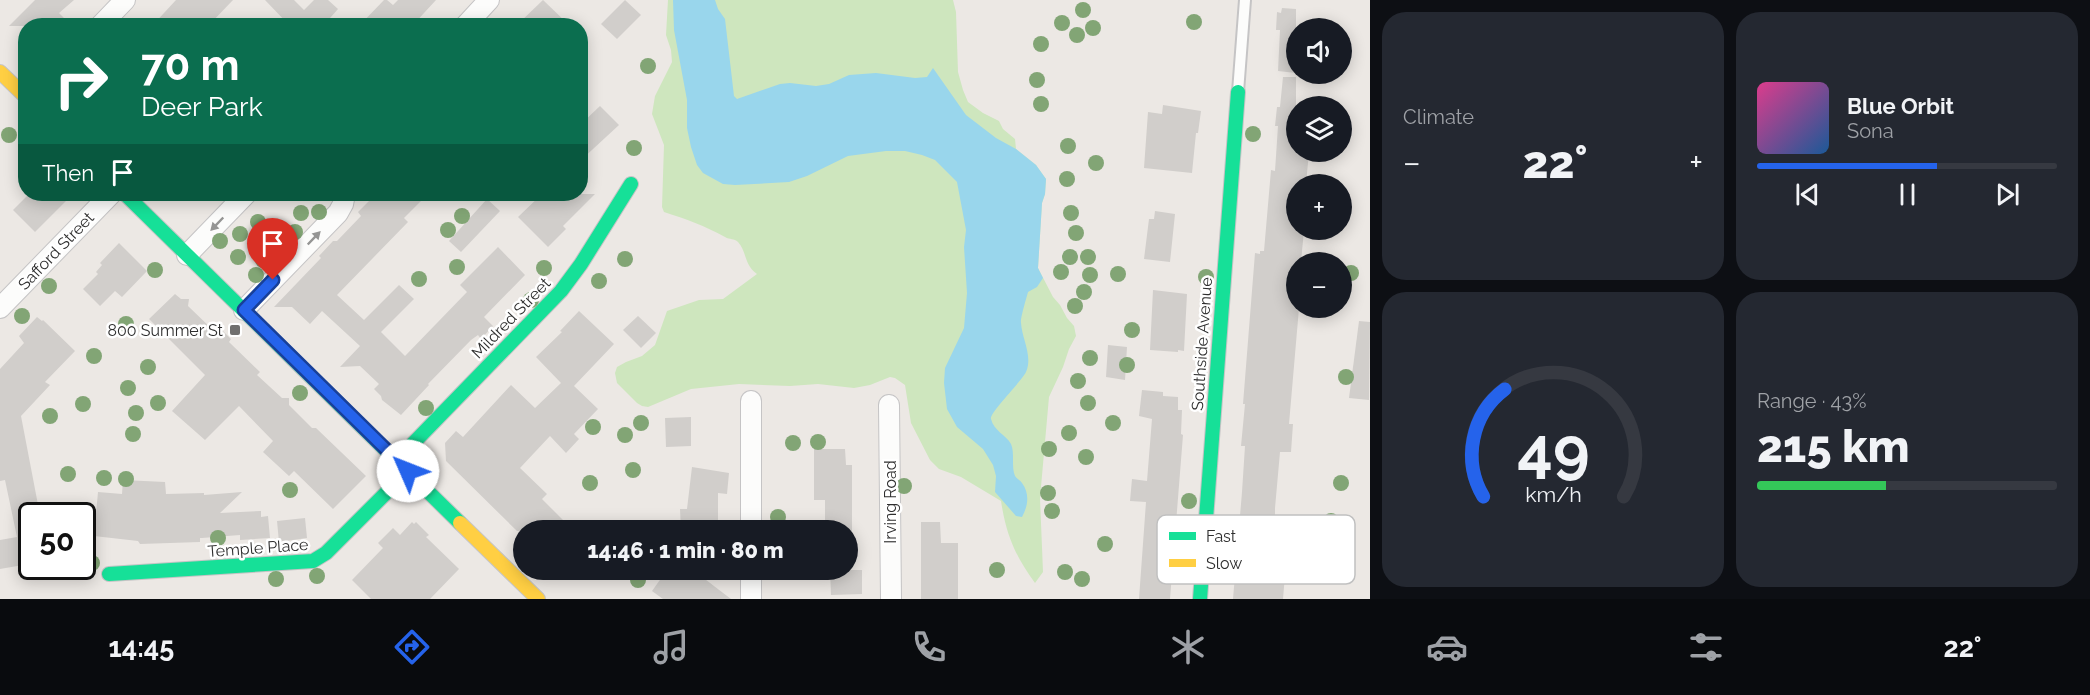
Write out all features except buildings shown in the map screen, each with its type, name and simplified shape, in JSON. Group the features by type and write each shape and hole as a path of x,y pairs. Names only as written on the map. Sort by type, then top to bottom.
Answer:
{"street":[{"path":"108,18 125,0"},
{"path":"472,18 489,0"},
{"path":"0,72 18,89"},
{"name":"Southside Avenue","path":"1206,515 1238,92"},
{"name":"Mildred Street","path":"397,460 561,291 631,184"},
{"name":"Safford Street","path":"0,308 104,201"},
{"path":"131,201 538,599"},
{"path":"187,255 239,201"},
{"path":"244,310 338,213 344,201"},
{"path":"751,401 751,520"},
{"name":"Irving Road","path":"890,405 891,599"},
{"name":"Temple Place","path":"109,574 314,561 326,554 408,471"},
{"path":"751,580 751,599"},
{"name":"Southside Avenue","path":"1200,599 1201,584"}],"lane":[{"path":"1238,92 1245,0"}],"green space":[{"path":"668,0 953,0 956,12 958,72 968,102 999,121 1003,129 1015,139 1016,149 1036,165 1046,179 1042,203 1038,268 1053,297 1074,326 1076,336 1049,397 1040,498 1043,572 1035,583 1012,544 1001,501 961,477 939,469 930,460 911,423 905,385 895,378 890,377 870,385 854,388 818,384 790,386 739,384 691,389 648,407 637,403 617,383 615,373 617,367 642,356 655,345 667,311 699,300 723,299 757,274 750,267 741,246 736,241 664,212 662,207 664,145 652,114 655,96 672,62 666,35"}],"water":[{"path":"673,0 715,0 725,19 734,96 737,99 780,84 816,86 829,84 849,75 876,73 915,78 927,77 933,68 966,115 1036,165 1046,179 1042,203 1038,268 1043,278 1037,287 1028,292 1021,321 1028,354 1028,366 1023,377 991,419 995,427 1011,444 1014,472 1026,491 1027,504 1022,517 1016,516 995,492 996,476 993,465 983,449 957,427 947,409 945,368 964,328 967,293 964,247 966,230 957,182 935,160 905,151 848,156 789,182 723,184 703,173 697,165 687,128 687,100 674,30"}],"traffic: fast":[{"path":"1206,515 1238,92"},
{"path":"397,460 561,291 581,264 631,184"},
{"path":"132,201 460,523"},
{"path":"109,574 313,561 326,553 408,471"},
{"path":"1200,599 1201,584"}],"traffic: slow":[{"path":"0,72 18,89"},
{"path":"460,523 538,599"}],"place":[{"name":"800 Summer St","path":"235,330"}],"route":[{"path":"273,280 244,310 408,471"}]}
